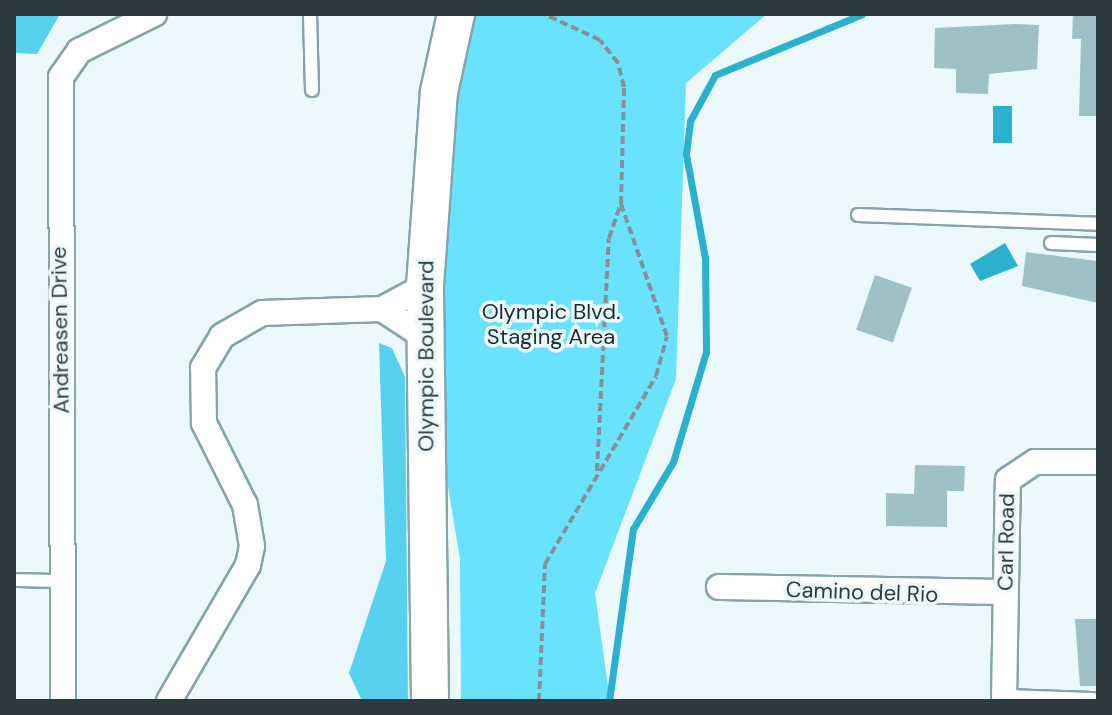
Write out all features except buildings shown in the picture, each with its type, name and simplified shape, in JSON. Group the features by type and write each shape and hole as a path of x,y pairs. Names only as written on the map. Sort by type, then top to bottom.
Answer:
{"street":[{"name":"Andreasen Drive","path":"63,701 61,77 79,51 154,14"},
{"name":"Olympic Boulevard","path":"430,701 423,336 439,92 456,14"},
{"path":"169,701 248,565 252,546 245,505 204,423 203,368 222,336 262,313 382,309 425,286"},
{"path":"382,309 423,336"},
{"name":"Carl Road","path":"1004,699 1008,480 1035,462 1098,462"},
{"name":"Camino del Rio","path":"719,587 1005,592"}],"lane":[{"path":"310,14 312,90"},
{"path":"858,215 1098,224"},
{"path":"1051,243 1098,245"},
{"path":"14,580 62,581"},
{"path":"1004,699 1093,699"}],"path":[{"path":"544,14 600,40 618,63 624,87 621,204 609,238 596,474"},
{"path":"539,701 545,564 656,376 667,336 621,204"}],"green space":[{"name":"Olympic Blvd. Staging Area","path":"456,14 767,14 686,83 676,379 595,593 610,701 461,701 460,559 423,336"}],"shaded area":[{"path":"14,14 60,14 37,54 14,53"},
{"path":"993,106 1012,106 1012,143 993,143"},
{"path":"1005,243 1018,266 980,281 970,264"},
{"path":"379,343 392,348 405,377 408,701 362,701 349,673 386,561"}],"waterway":[{"path":"609,701 633,529 673,462 706,352 705,258 686,154 690,121 715,75 862,14"}]}
